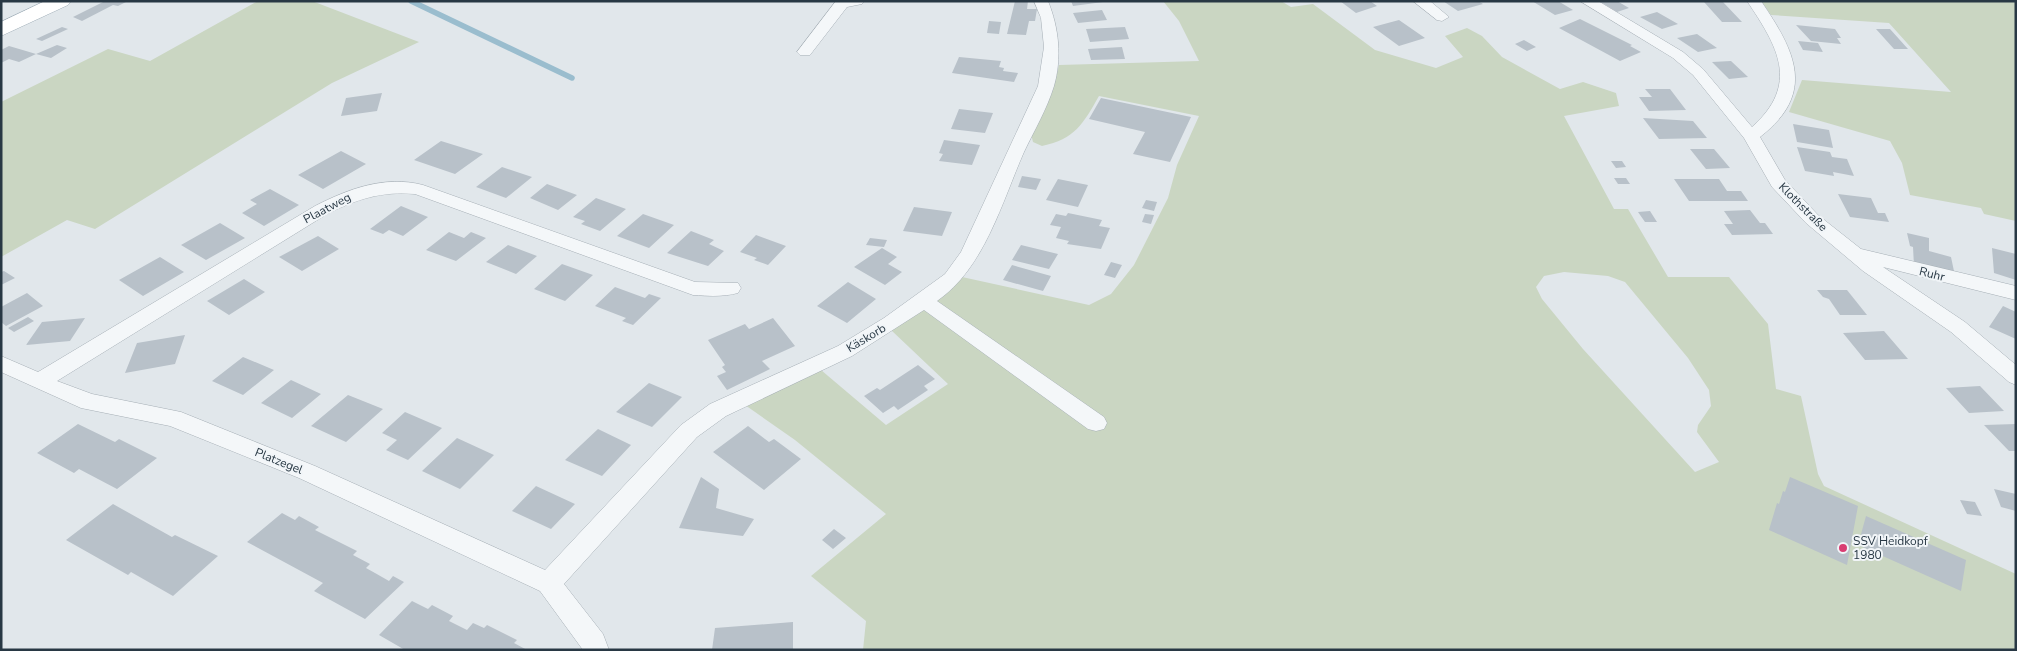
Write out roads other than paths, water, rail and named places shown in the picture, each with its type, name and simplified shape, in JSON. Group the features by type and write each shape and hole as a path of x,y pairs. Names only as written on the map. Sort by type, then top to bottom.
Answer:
{"main road":[{"path":"1,30 61,1"}],"street":[{"path":"805,52 842,3 857,1"},
{"name":"Käskorb","path":"549,582 689,431 718,410 845,352 924,301 952,279 970,254 1046,86 1052,47 1048,18 1041,1"},
{"path":"1420,1 1442,17"},
{"name":"Klothstraße","path":"1587,1 1678,56 1698,72 1751,136 1778,183 1812,219 1870,267 1958,327 2016,377"},
{"path":"1751,136 1766,125 1783,100 1789,79 1780,44 1754,1"},
{"name":"Plaatweg","path":"39,382 321,210 352,194 374,188 395,186 417,189 693,288 712,290 732,288"},
{"name":"Ruhr","path":"1850,250 1891,264 2016,293"},
{"path":"924,301 1096,422"},
{"name":"Platzegel","path":"1,363 39,382 89,402 173,418 307,472 549,582"},
{"path":"549,582 594,642 596,650"}],"waterway":[{"path":"411,1 572,78"}],"place":[{"name":"SSV Heidkopf 1980","path":"1843,548"}]}
